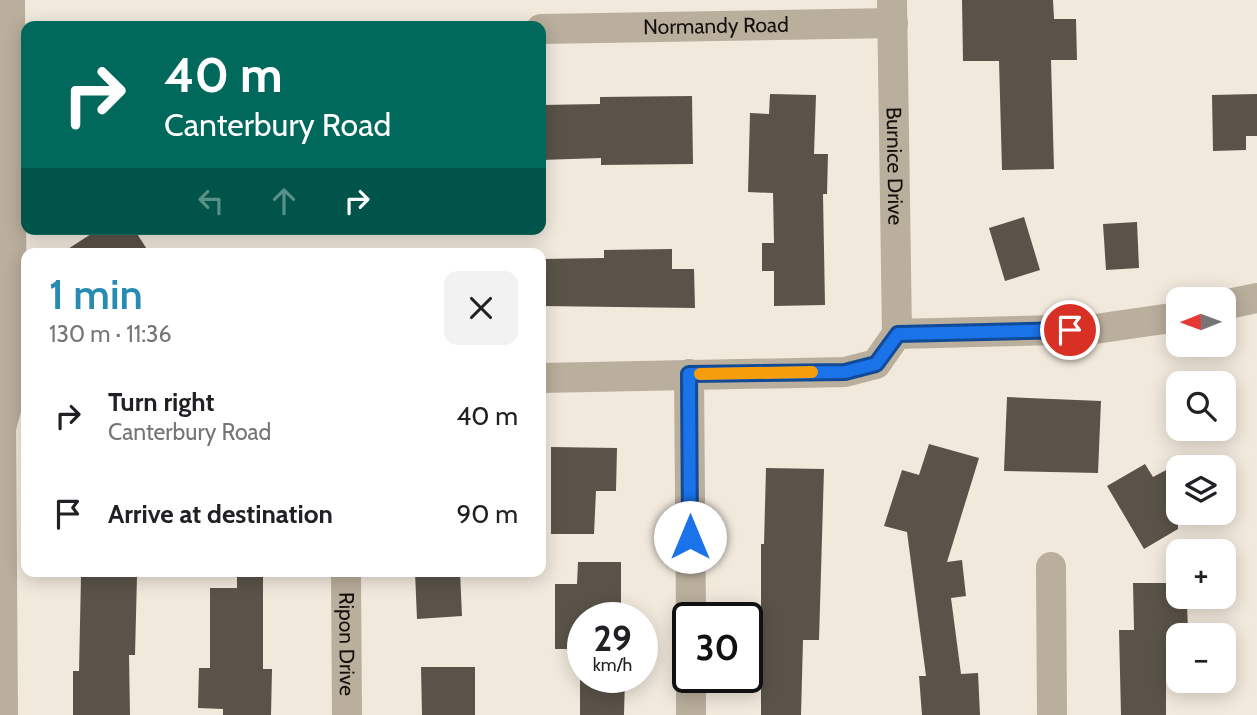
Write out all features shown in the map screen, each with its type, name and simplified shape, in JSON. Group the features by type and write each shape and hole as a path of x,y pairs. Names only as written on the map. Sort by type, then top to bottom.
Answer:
{"street":[{"path":"3,715 1,428 13,388 10,0"},
{"name":"Normandy Road","path":"546,29 892,11"},
{"name":"Burnice Drive","path":"892,11 898,334"},
{"path":"1236,302 1257,298"},
{"path":"546,378 845,372 876,364 898,334 1095,329 1166,319"},
{"path":"689,374 691,602"},
{"path":"1051,567 1052,715"},
{"name":"Ripon Drive","path":"346,577 347,715"},
{"path":"691,693 691,715"}],"building":[{"path":"962,0 1053,0 1054,19 1076,19 1077,60 1051,60 1054,169 1002,170 999,61 963,61"},
{"path":"770,94 816,95 814,154 828,154 827,194 823,194 825,305 774,306 774,271 762,271 762,243 774,243 773,193 748,192 750,113 769,114"},
{"path":"1257,94 1257,136 1246,136 1246,150 1213,151 1212,95"},
{"path":"692,96 693,164 601,165 601,158 546,160 546,105 600,104 600,97"},
{"path":"1024,217 1040,270 1005,281 989,228"},
{"path":"1137,222 1139,268 1106,270 1103,224"},
{"path":"90,235 138,235 146,248 69,248"},
{"path":"672,249 672,269 694,269 695,308 546,306 546,259 604,258 604,250"},
{"path":"1007,397 1101,401 1098,473 1004,471"},
{"path":"929,444 979,458 947,562 962,560 966,596 951,598 961,674 978,673 980,715 922,715 919,676 926,676 907,532 884,526 902,470 919,475"},
{"path":"551,447 617,448 616,491 596,491 594,534 551,534"},
{"path":"1145,464 1153,477 1166,470 1166,525 1178,525 1178,529 1144,549 1107,486"},
{"path":"766,468 824,469 819,640 803,640 801,715 761,715 761,544 764,544"},
{"path":"578,562 621,562 621,602 567,602 567,649 555,649 555,584 577,584"},
{"path":"81,577 137,577 135,655 129,655 130,715 73,715 73,671 79,671"},
{"path":"237,577 263,577 263,669 272,669 271,715 223,715 223,709 198,708 199,668 210,668 210,588 237,588"},
{"path":"415,577 460,577 462,616 417,619"},
{"path":"1133,583 1166,583 1166,609 1187,609 1188,623 1166,623 1166,715 1121,715 1119,630 1134,630"},
{"path":"421,667 475,667 475,715 422,715"},
{"path":"580,693 625,693 624,715 580,715"}],"slow traffic":[{"path":"700,374 812,372"}],"route":[{"path":"690,537 689,374 845,372 876,364 898,334 1070,330"}]}
